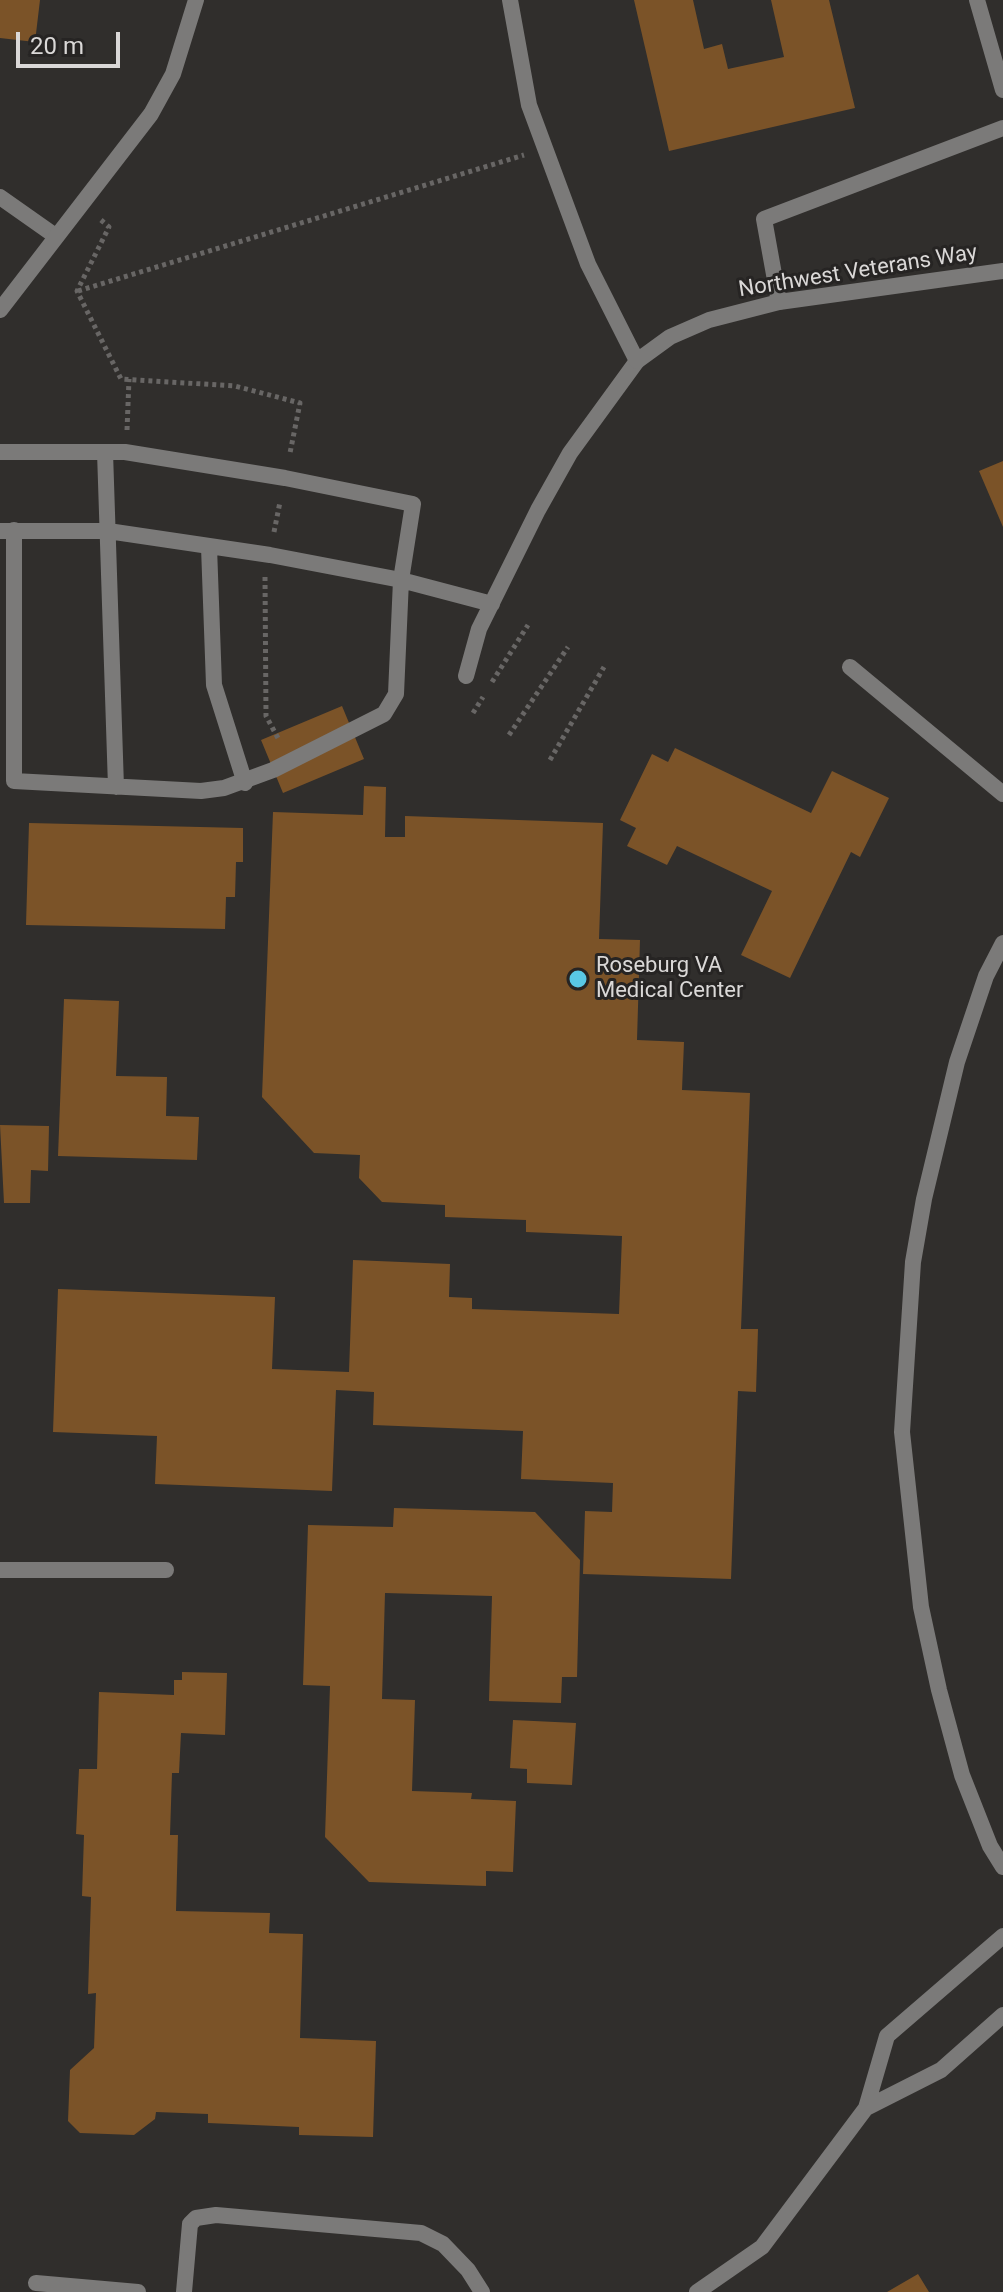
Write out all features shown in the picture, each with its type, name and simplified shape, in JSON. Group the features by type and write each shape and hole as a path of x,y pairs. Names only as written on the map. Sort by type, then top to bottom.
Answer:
{"street":[{"path":"0,310 54,235 151,114 173,74 196,0"},
{"path":"510,0 529,105 588,264 637,361"},
{"path":"977,0 1003,90"},
{"path":"779,302 764,219 1003,128"},
{"path":"0,197 54,235"},
{"name":"Northwest Veterans Way","path":"466,676 479,629 570,453 637,361 670,337 709,320 779,302 1003,271"},
{"path":"0,452 125,452 285,478 413,504 401,580 400,667 396,694 384,714 245,783 201,791 14,781 7,530 108,531 270,555 401,580 492,604"},
{"path":"105,452 116,787"},
{"path":"209,547 214,685 245,783"},
{"path":"850,667 1003,794"},
{"path":"1003,943 986,976 957,1062 924,1199 913,1262 902,1432 921,1607 936,1676 962,1775 990,1846 1003,1867"},
{"path":"0,1570 166,1570"},
{"path":"697,2292 762,2247 866,2108 887,2036 1003,1936"},
{"path":"866,2108 941,2070 1003,2015"},
{"path":"184,2292 190,2224 196,2218 216,2215 421,2233 443,2244 468,2270 482,2292"},
{"path":"36,2283 138,2292"}],"path":[{"path":"77,291 545,148"},
{"path":"125,452 129,379"},
{"path":"473,713 528,625"},
{"path":"509,735 568,647"},
{"path":"550,760 604,667"}],"building":[{"path":"0,0 40,0 35,42 0,38"},
{"path":"634,0 693,0 704,49 722,44 728,69 784,57 771,0 829,0 855,108 669,151"},
{"path":"1003,461 1003,527 979,471"},
{"path":"342,706 364,759 283,793 261,740"},
{"path":"675,748 811,813 832,771 889,798 860,857 851,852 790,978 741,955 772,891 677,846 667,865 627,846 636,828 620,820 652,754 668,762"},
{"path":"364,786 386,787 385,837 405,837 405,816 603,823 599,939 640,940 637,1040 684,1042 682,1090 750,1093 741,1329 758,1329 756,1392 738,1391 731,1579 583,1574 585,1511 612,1512 613,1483 521,1479 523,1431 373,1425 374,1392 336,1390 332,1491 155,1484 157,1436 53,1432 58,1289 275,1297 272,1369 349,1372 353,1260 450,1264 449,1297 472,1298 472,1309 619,1314 622,1236 526,1232 526,1220 445,1217 445,1205 382,1202 359,1178 360,1155 314,1153 262,1097 273,812 363,815"},
{"path":"29,823 243,828 243,862 236,862 235,897 226,897 225,929 26,925"},
{"path":"64,999 119,1001 116,1076 167,1077 166,1116 199,1117 197,1160 58,1156"},
{"path":"0,1125 49,1126 48,1171 31,1170 30,1203 4,1203"},
{"path":"394,1508 535,1512 580,1560 577,1677 562,1677 561,1703 489,1701 492,1596 385,1593 382,1699 415,1700 412,1791 472,1793 471,1799 516,1801 513,1872 486,1871 486,1886 369,1882 325,1837 330,1686 303,1685 308,1525 393,1527"},
{"path":"182,1672 227,1673 225,1735 181,1733 179,1773 172,1773 170,1835 178,1835 176,1911 270,1913 269,1933 303,1934 300,2038 376,2041 373,2137 299,2135 299,2127 208,2123 208,2114 156,2112 155,2119 134,2135 80,2133 68,2121 70,2070 94,2048 96,1993 88,1994 91,1897 82,1896 84,1835 76,1834 79,1769 97,1769 99,1692 174,1695 174,1680 182,1680"},
{"path":"513,1720 576,1723 572,1785 527,1783 527,1769 510,1768"},
{"path":"918,2274 929,2292 887,2292"}],"place":[{"name":"Roseburg VA Medical Center","path":"578,979"}]}
